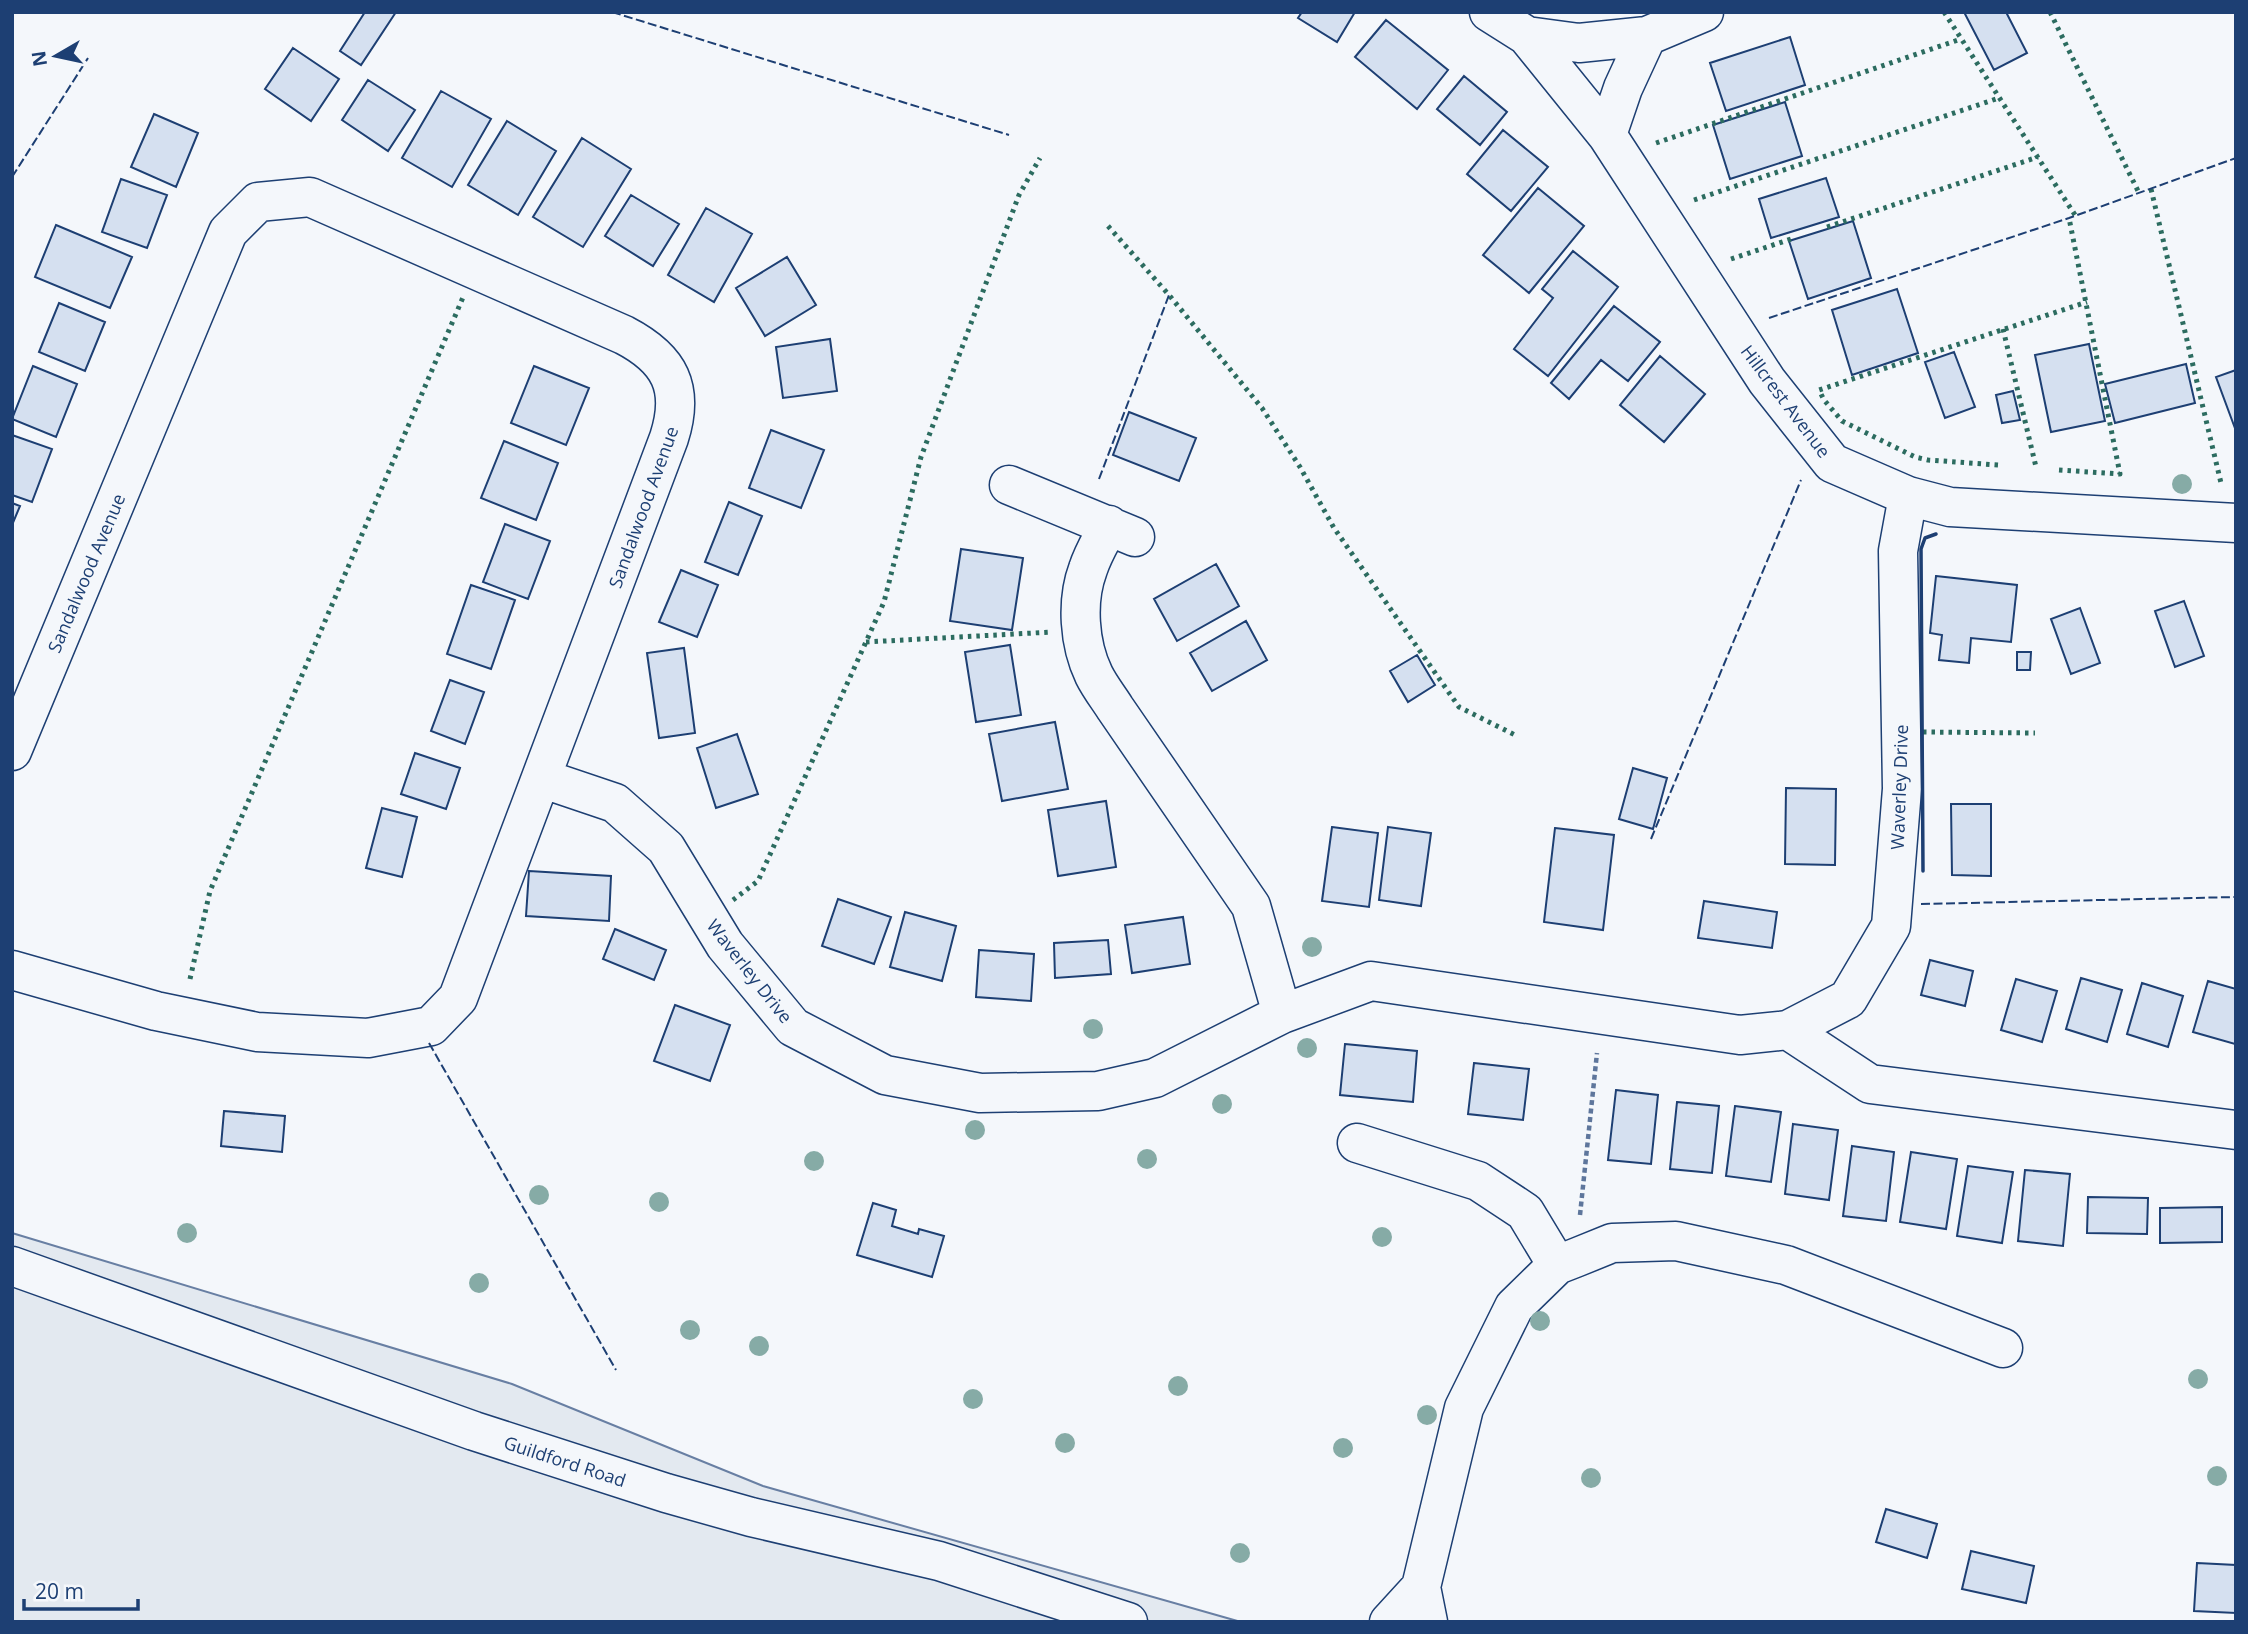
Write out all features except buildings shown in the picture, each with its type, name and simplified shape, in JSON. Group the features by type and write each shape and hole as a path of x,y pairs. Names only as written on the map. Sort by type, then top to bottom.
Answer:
{"street":[{"path":"1489,12 1527,36 1579,43 1647,37 1704,12"},
{"name":"Hillcrest Avenue","path":"1527,36 1607,135 1766,381 1832,463 1908,496 1950,507 2236,523"},
{"path":"1607,135 1623,88 1647,37"},
{"name":"Sandalwood Avenue","path":"12,751 228,232 258,202 310,197 624,335 645,346 660,361 670,377 676,397 676,418 669,439 458,998 431,1026 368,1038 257,1032 156,1011 12,970"},
{"path":"1009,485 1122,531 1087,570 1081,599 1081,630 1089,662 1115,708 1251,906 1282,1014"},
{"name":"Waverley Drive","path":"541,778 615,803 666,848 725,945 793,1027 885,1075 980,1093 1098,1091 1155,1078 1282,1014 1371,981 1740,1035 1788,1031 1848,999 1891,926 1902,789 1898,551 1908,496"},
{"path":"1788,1031 1870,1084 2236,1130"},
{"path":"1357,1143 1478,1181 1525,1212 1566,1261"},
{"path":"1389,1622 1424,1605 1464,1408 1514,1307 1566,1261 1612,1243 1676,1241 1786,1265 2003,1348"},
{"name":"Guildford Road","path":"12,1266 474,1431 666,1493 751,1517 939,1561 1128,1622"}],"path":[{"path":"1566,1261 1601,1014"}],"shaded area":[{"path":"12,1233 512,1384 763,1486 1241,1622 12,1622"}],"hedge":[{"path":"1944,12 2075,215"},
{"path":"2050,12 2139,193"},
{"path":"1656,143 1961,39"},
{"path":"1694,200 1999,98"},
{"path":"1827,227 2038,157"},
{"path":"733,900 758,881 884,602 921,457 1019,195 1040,158"},
{"path":"2151,189 2221,483"},
{"path":"2059,470 2120,474 2069,218"},
{"path":"1108,226 1262,408 1300,467 1334,528 1459,707 1517,736"},
{"path":"1731,259 1791,239"},
{"path":"190,979 210,891 464,295"},
{"path":"1998,465 1915,457 1842,421 1819,390 2087,302"},
{"path":"2003,329 2036,467"},
{"path":"866,642 1052,632"},
{"path":"1923,732 2035,733"}],"fence":[{"path":"612,12 1009,135"},
{"path":"12,177 88,58"},
{"path":"1769,318 2069,218 2236,158"},
{"path":"1099,479 1169,295"},
{"path":"1651,839 1801,480"},
{"path":"1921,904 2236,897"},
{"path":"429,1043 616,1370"}],"wall":[{"path":"1923,871 1921,549 1925,538 1936,534"}]}
